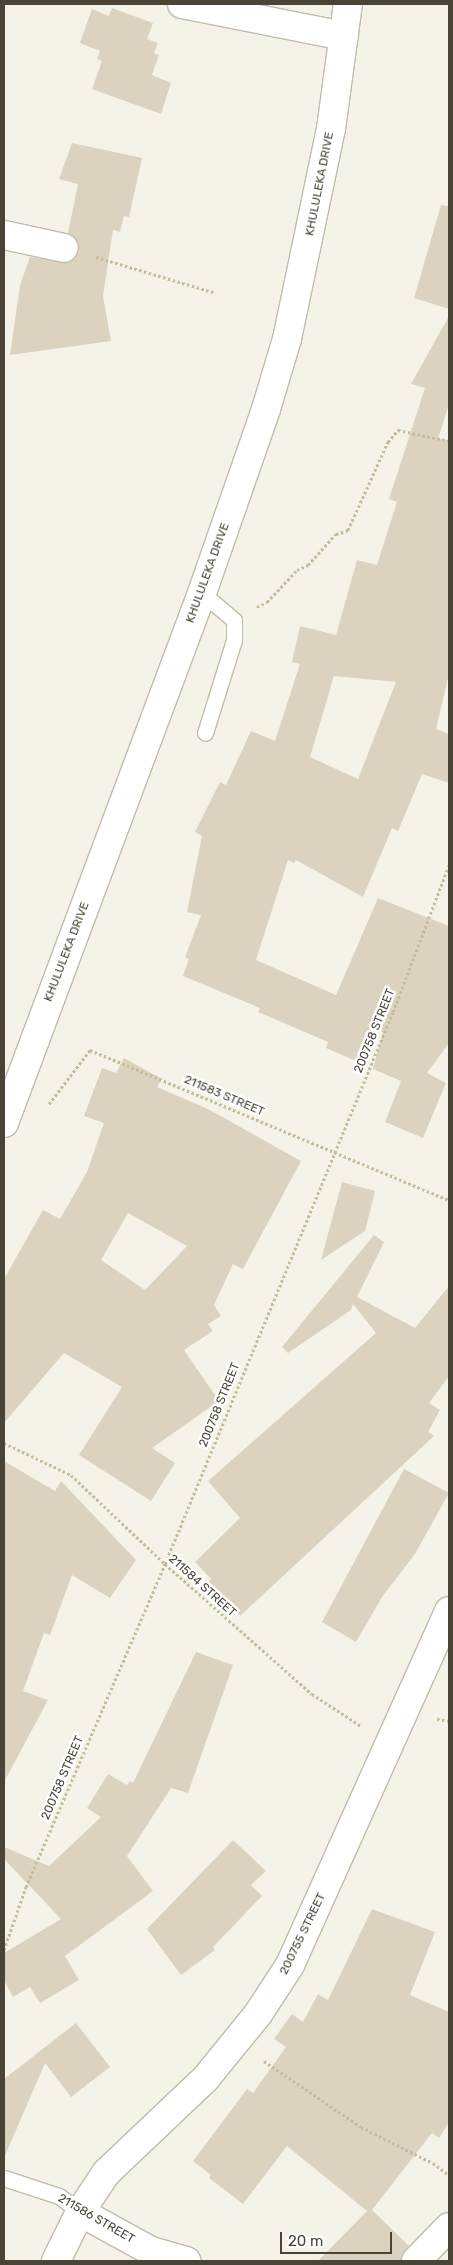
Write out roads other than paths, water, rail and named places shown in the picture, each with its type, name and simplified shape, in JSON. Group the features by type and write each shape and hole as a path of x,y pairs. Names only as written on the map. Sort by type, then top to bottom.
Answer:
{"street":[{"path":"182,4 344,36"},
{"name":"KHULULEKA DRIVE","path":"8,1112 202,593 287,339 331,129 348,4"},
{"path":"4,235 64,248"},
{"name":"200755 STREET","path":"56,2261 80,2212 106,2173 206,2078 236,2043 290,1965 449,1611"},
{"name":"211586 STREET","path":"80,2212 151,2251 187,2261"},
{"path":"416,2261 449,2227"}],"lane":[{"path":"202,593 234,620 234,640 205,733"},
{"name":"211586 STREET","path":"4,2178 59,2196 80,2212"}]}
